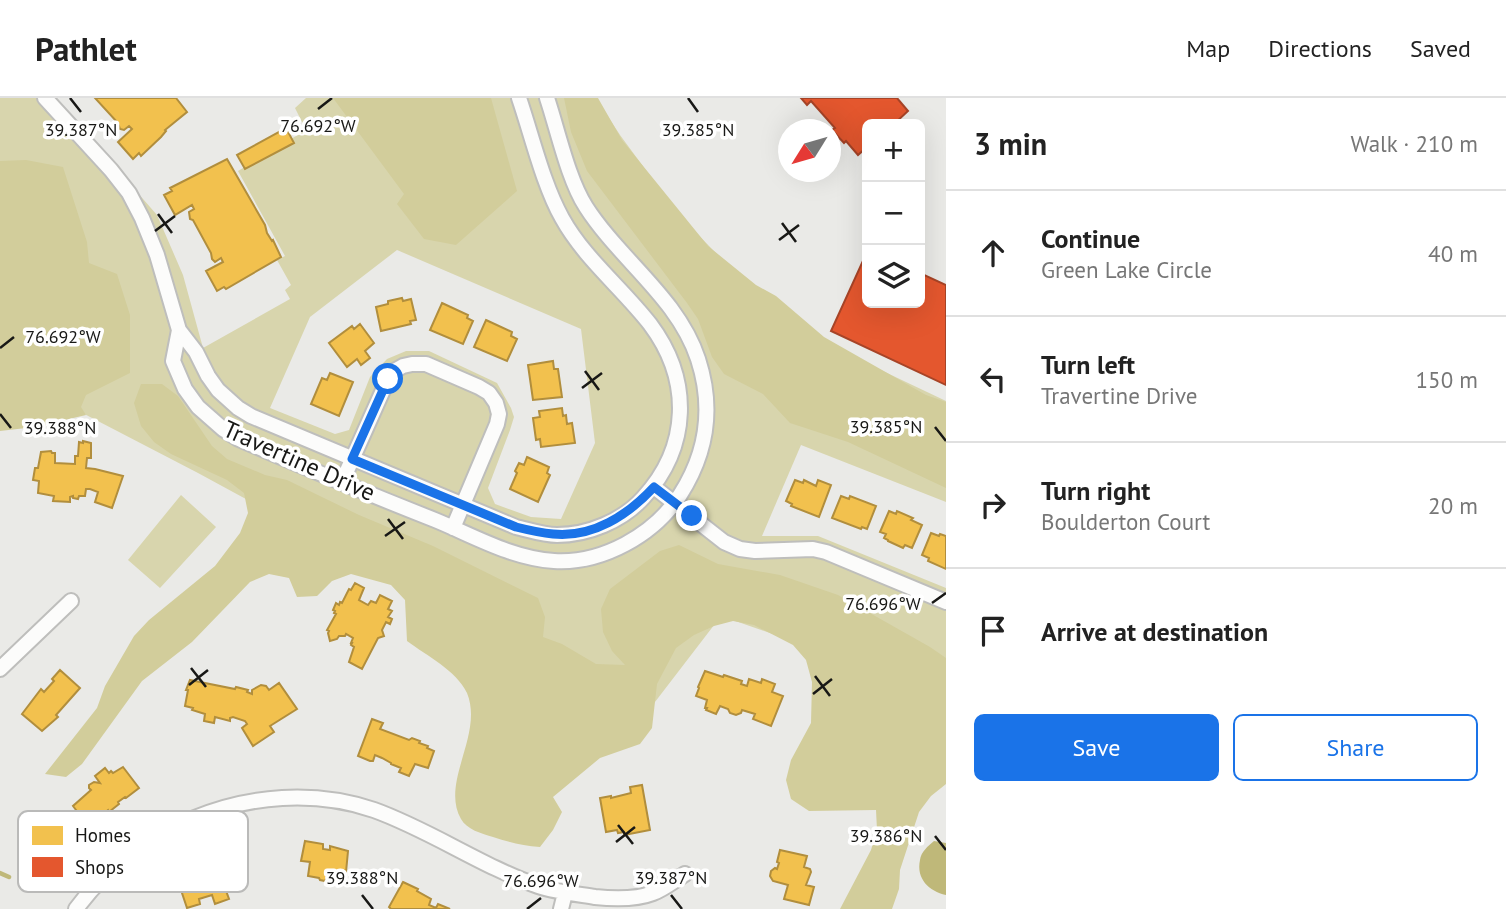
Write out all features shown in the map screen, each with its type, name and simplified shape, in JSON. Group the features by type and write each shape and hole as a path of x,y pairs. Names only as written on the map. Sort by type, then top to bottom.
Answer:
{"street":[{"name":"Travertine Drive","path":"45,98 129,193 157,255 179,330 196,352 218,390 238,408 251,416 516,527 556,535 596,528 612,522 639,503 666,469 675,445 681,409 673,368 651,326 579,242 563,219 551,195 519,98"},
{"name":"Travertine Drive","path":"179,330 173,361 185,388 198,407 239,439 508,552 556,561 580,559 624,545 656,523 675,503 689,481 706,430 708,408 705,385 689,337 672,310 585,206 575,185 547,98"},
{"path":"342,482 388,379 394,371 412,364 426,364 489,393 499,414 453,528"},
{"path":"654,487 724,542 740,549 813,549 826,552 946,602"},
{"path":"0,669 71,601"},
{"path":"213,811 239,804 290,798 316,797 345,802 406,824 527,881 565,893 630,898 653,893 685,874"},
{"path":"76,909 89,892"},
{"path":"561,909 565,893"}],"shaded area":[{"path":"0,98 55,98 157,215 183,275 203,348 290,299 285,290 291,285 277,260 285,256 238,171 306,130 295,108 306,98 596,98 620,135 686,222 735,273 807,335 946,401 946,502 801,445 762,536 818,536 946,588 946,694 721,616 645,715 198,473 67,405 0,376","holes":["397,250 581,329 595,443 561,519 531,517 495,504 488,488 514,417 511,408 497,383 429,351 406,351 387,359 370,377 349,430 335,434 270,408 310,317"]},
{"path":"333,98 491,98 517,191 456,245 424,239 397,204 404,194"},
{"path":"564,98 598,98 622,140 708,246 756,285 776,296 824,337 926,395 946,402 946,488 848,442 790,423 763,394 724,374 712,357 698,319 587,171 571,132"},
{"path":"26,160 63,167 87,242 89,263 117,274 130,315 130,373 86,395 81,407 86,415 35,427 0,431 0,161"},
{"path":"141,384 162,384 178,396 212,446 227,459 265,475 287,480 359,515 433,546 538,598 545,617 543,637 562,644 596,664 625,665 612,651 603,632 601,609 610,589 660,551 679,545 718,564 780,575 838,595 946,658 946,784 931,796 919,812 900,870 899,889 892,909 840,909 871,850 877,830 876,810 809,811 791,799 786,780 791,760 811,723 812,682 806,660 793,645 754,625 733,621 694,635 676,648 657,684 652,728 640,744 600,758 553,797 562,812 540,847 516,844 484,834 463,823 456,805 455,790 470,725 471,709 467,693 448,670 407,641 405,600 391,585 351,574 332,581 317,596 297,597 289,578 269,574 250,582 192,642 142,681 82,764 66,777 45,774 97,708 105,686 134,636 149,620 215,566 240,533 248,513 244,493 227,480 171,454 154,442 141,426 134,403"},
{"path":"181,495 216,527 160,588 128,560"},
{"path":"934,841 946,843 946,895 929,887 920,873 922,854"}],"building: Homes":[{"path":"95,98 176,98 187,112 165,130 141,156 139,153 133,159 118,142 132,129 129,126 124,130 120,129 118,123"},
{"path":"286,128 294,143 245,169 237,155"},
{"path":"227,159 281,257 226,289 224,287 217,291 206,271 223,262 221,258 215,262 212,259 193,220 190,219 189,212 194,209 192,205 175,215 164,195 172,191 170,188"},
{"path":"402,298 403,301 411,299 416,320 410,321 411,324 381,331 376,307"},
{"path":"442,303 468,315 467,318 473,321 463,344 430,330"},
{"path":"486,320 512,332 511,336 517,339 507,361 474,347"},
{"path":"360,324 374,343 365,351 370,358 361,365 357,359 347,367 329,343 352,326 354,329"},
{"path":"553,361 554,369 558,369 562,397 533,400 528,365"},
{"path":"330,373 353,382 339,416 311,404 322,378 327,380"},
{"path":"562,408 567,424 572,423 575,443 541,447 540,439 536,440 533,418 540,417 539,411"},
{"path":"79,442 91,443 91,458 87,458 86,468 123,476 112,508 95,502 98,492 90,489 86,489 85,496 79,496 78,499 70,497 70,502 53,501 54,496 38,493 39,481 33,480 41,452 55,453 55,463 75,464"},
{"path":"527,457 549,467 547,473 550,475 538,502 510,489 519,463 524,465"},
{"path":"795,480 803,483 804,480 816,486 818,480 831,485 819,517 791,506 792,504 786,501"},
{"path":"841,496 849,499 850,496 876,506 867,529 832,518"},
{"path":"889,511 896,514 897,511 922,525 912,548 905,545 903,548 888,541 884,538 886,534 880,532"},
{"path":"931,533 946,536 946,569 928,561 929,558 922,555"},
{"path":"355,583 364,588 359,600 368,605 371,601 376,603 380,595 392,601 388,609 392,611 388,617 392,619 390,624 386,622 382,630 384,636 378,638 362,669 349,662 354,647 351,645 353,638 346,634 330,641 327,630 336,614 333,610 336,603 342,603"},
{"path":"60,670 80,688 56,715 58,717 42,731 22,714 41,689 44,692 54,681 52,679"},
{"path":"705,671 742,681 741,684 747,686 749,679 761,683 762,679 775,684 772,692 783,696 771,726 753,719 755,714 742,710 736,715 720,706 716,714 706,710 707,700 696,696"},
{"path":"190,680 235,689 236,687 252,694 252,690 261,685 269,690 279,683 297,709 270,726 274,732 253,746 242,728 247,724 245,721 233,717 230,721 215,717 214,723 204,721 205,714 185,706"},
{"path":"372,719 383,723 380,729 409,740 412,738 420,741 419,743 434,751 428,768 415,764 409,776 399,772 401,768 375,755 373,761 358,756"},
{"path":"123,767 139,788 118,802 110,811 77,811 73,806 91,790 89,785 100,783 95,776 105,768 109,773"},
{"path":"642,785 650,830 624,835 624,832 618,833 617,830 606,832 600,798 631,793 630,787"},
{"path":"305,841 323,844 323,849 330,850 330,846 348,851 343,882 308,876 310,862 301,861"},
{"path":"780,850 807,856 804,867 811,872 806,885 814,887 809,905 784,899 788,885 773,881 770,876 771,871 777,869"},
{"path":"403,882 431,899 429,905 436,908 438,904 450,909 391,909 389,907"},
{"path":"182,892 226,892 229,899 215,904 212,895 199,899 200,904 187,908"}],"building: Shops":[{"path":"801,98 897,98 908,111 899,119 862,119 862,151 858,155 846,141 844,143 841,140 841,119 827,119 811,101 807,105"},
{"path":"862,263 862,308 925,308 925,275 946,285 946,385 831,331"}],"waterway":[{"path":"0,873 9,877"}],"route":[{"path":"388,379 352,459 516,527 541,533 576,533 612,522 639,503 654,487 692,516"}]}
